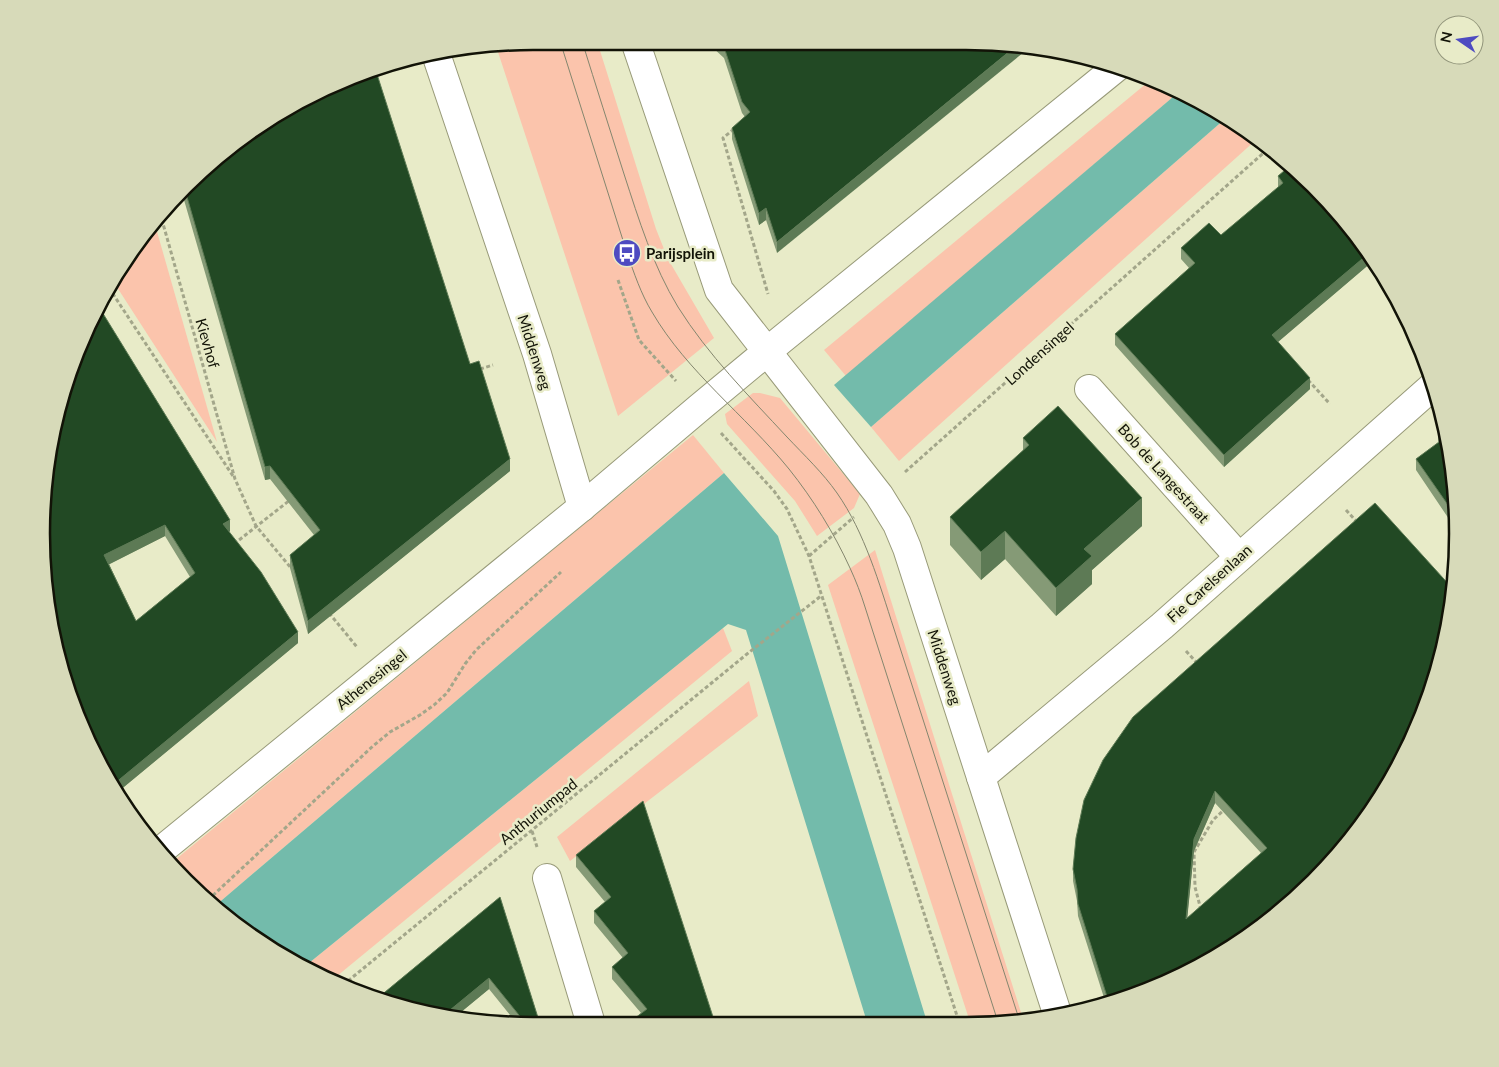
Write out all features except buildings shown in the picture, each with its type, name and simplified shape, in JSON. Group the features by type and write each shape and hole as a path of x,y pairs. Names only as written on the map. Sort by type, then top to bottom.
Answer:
{"street":[{"name":"Middenweg","path":"638,50 719,290 774,346 879,495 897,524 907,548 1056,1009"},
{"name":"Middenweg","path":"438,59 536,354 582,507"},
{"path":"582,507 774,346 1110,72"},
{"name":"Bob de Langestraat","path":"1089,389 1239,557"},
{"name":"Fie Carelsenlaan","path":"981,777 1162,626 1427,391"},
{"name":"Athenesingel","path":"166,847 582,507"},
{"path":"547,878 590,1017"}],"path":[{"path":"738,126 723,138 774,346"},
{"name":"Londensingel","path":"809,556 1263,153"},
{"name":"Kievhof","path":"163,223 235,479 256,526 293,570"},
{"path":"618,280 639,340 778,497 794,523 809,556 956,1017"},
{"name":"Kievhof","path":"113,295 235,479"},
{"path":"475,370 492,365"},
{"path":"1304,375 1330,404"},
{"path":"1323,483 1361,526"},
{"path":"233,545 294,497"},
{"path":"213,895 379,741 390,732 420,716 447,693 476,650 562,571"},
{"name":"Anthuriumpad","path":"349,980 747,654 821,596"},
{"path":"323,607 378,672"},
{"path":"1162,626 1202,669"},
{"path":"1202,913 1195,887 1194,852 1213,820 1227,807"}],"shaded area":[{"path":"600,50 656,229 668,259 714,338 618,416 498,51"},
{"path":"1145,85 1173,97 846,376 824,350"},
{"path":"1220,123 1252,144 899,461 871,427"},
{"path":"157,231 217,442 117,288 131,265"},
{"path":"753,393 780,398 860,494 854,508 817,536 795,501 727,424 725,414"},
{"path":"693,435 724,473 220,901 176,859"},
{"path":"875,550 1021,1014 968,1017 828,585"},
{"path":"723,628 732,651 338,975 310,962"},
{"path":"749,681 758,716 570,861 557,837"}],"water":[{"path":"1173,97 1220,123 871,427 834,385"},
{"path":"724,473 778,536 925,1017 865,1017 746,630 728,624 310,962 265,936 220,901"}],"tram line":[{"path":"563,50 627,253 648,305 666,334 699,374 772,449 798,480 815,504 844,555 863,602 996,1016"},
{"path":"585,50 641,225 661,275 678,307 702,342 744,391 832,486 856,525 883,594 1017,1014"}],"place":[{"name":"Parijsplein","path":"627,253"}]}
